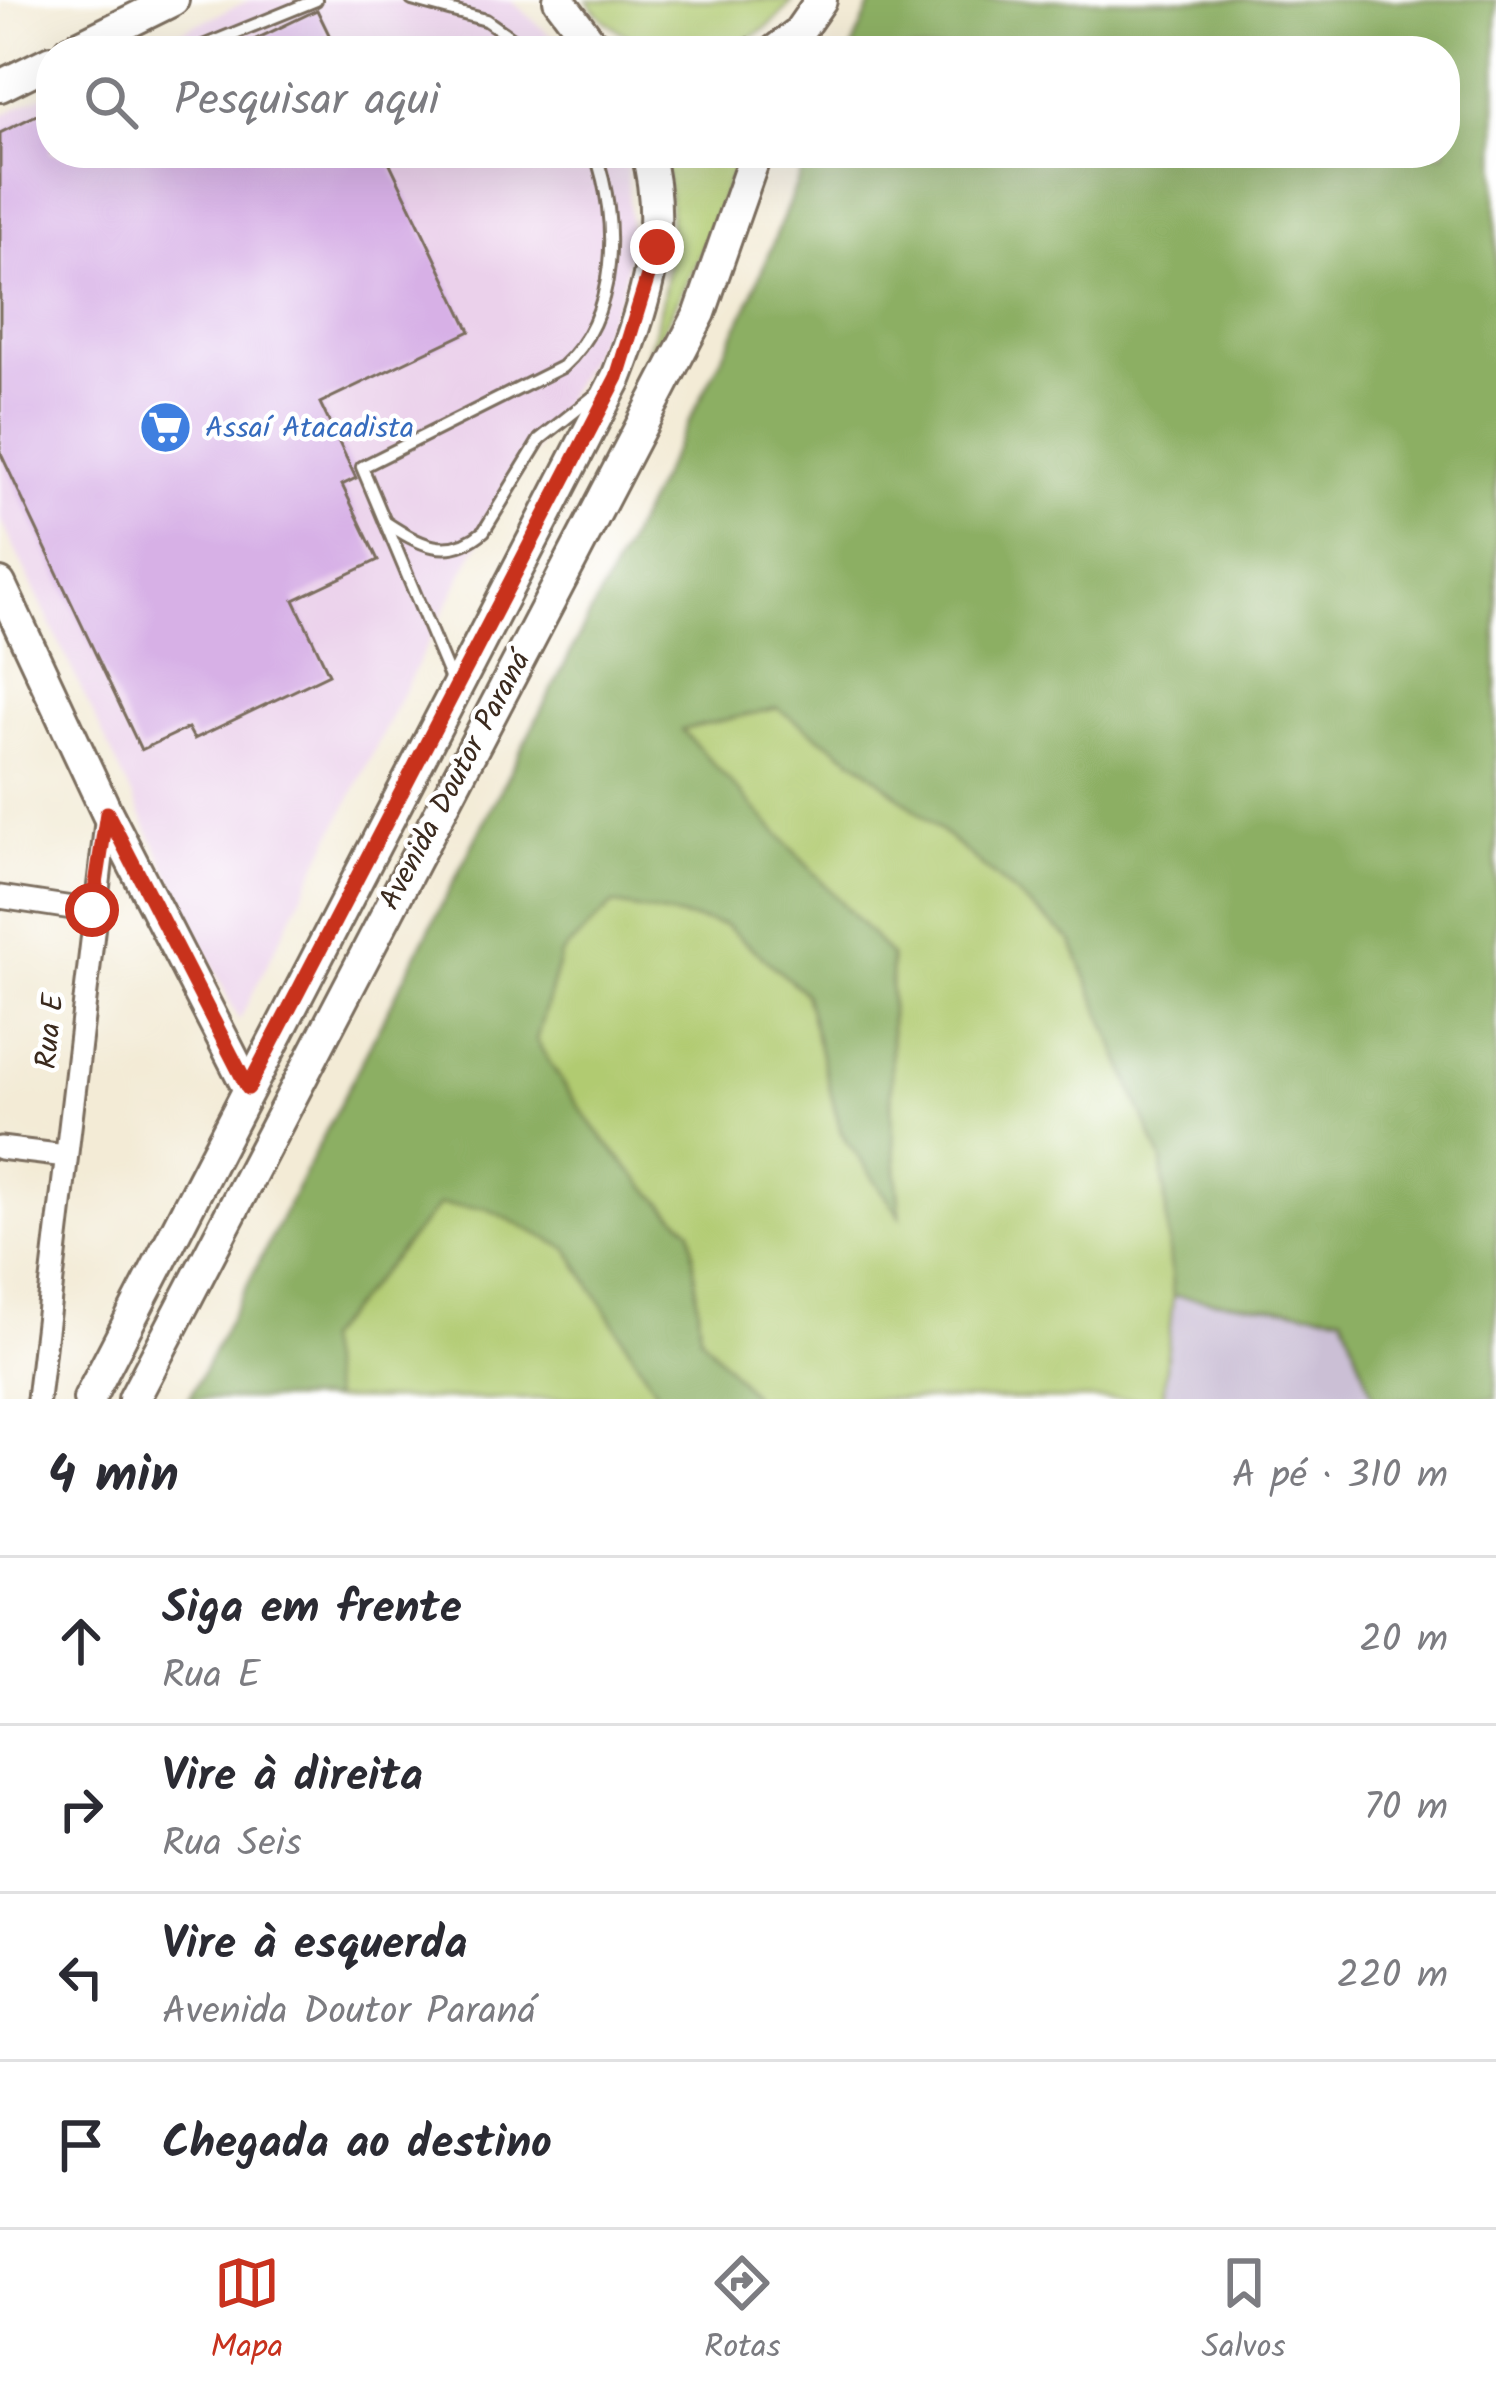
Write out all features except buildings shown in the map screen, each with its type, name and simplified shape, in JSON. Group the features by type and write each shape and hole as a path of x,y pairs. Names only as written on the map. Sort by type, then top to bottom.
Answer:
{"main road":[{"path":"100,36 173,0"},
{"path":"795,36 821,0"},
{"path":"555,3 586,36"},
{"path":"0,86 36,68"},
{"name":"Avenida Doutor Paraná","path":"89,1399 617,377 657,247 657,189 651,168"},
{"name":"Avenida Doutor Paraná","path":"134,1399 700,313 751,168"},
{"path":"0,584 107,813 248,1088"}],"street":[{"name":"Rua E","path":"38,1399 107,813"},
{"path":"0,897 92,910"},
{"path":"0,1148 66,1156"}],"lane":[{"path":"227,36 316,0"},
{"path":"412,0 486,20 509,36"},
{"path":"456,690 362,467 562,367 578,352 612,248 612,212 599,168"},
{"path":"382,520 422,546 457,548 473,541 484,531 540,439 617,377"}],"shaded area":[{"path":"250,0 511,0 551,36 170,36"},
{"path":"36,99 36,168 627,168 631,244 621,294 587,362 473,553 239,1021 0,518 0,116"},
{"path":"1103,1247 1377,1272 1447,1399 1055,1399"}],"green space":[{"path":"587,0 792,0 772,23 752,36 629,36 607,22"},
{"path":"873,0 1496,0 1496,1399 1374,1399 1343,1315 1173,1296 1162,1161 1071,940 863,766 777,708 682,730 891,956 891,1111 900,1216 841,1132 805,993 725,925 613,904 561,954 536,1040 606,1142 691,1230 700,1336 756,1399 661,1399 568,1249 486,1208 439,1205 323,1340 333,1399 189,1399 746,310 803,168 1460,168 1460,36 857,36"},
{"path":"665,168 734,168 698,259 638,382 668,269"},
{"path":"777,708 863,766 1071,940 1162,1161 1173,1296 1163,1399 756,1399 700,1336 691,1230 606,1142 536,1040 561,954 613,904 725,925 805,993 841,1132 900,1214 891,1111 891,956 681,729"},
{"path":"439,1205 486,1208 568,1249 661,1399 333,1399 322,1340"}],"place":[{"name":"Assaí Atacadista","path":"166,427"}],"route":[{"path":"92,910 107,813 248,1088 617,377 657,247"}]}
